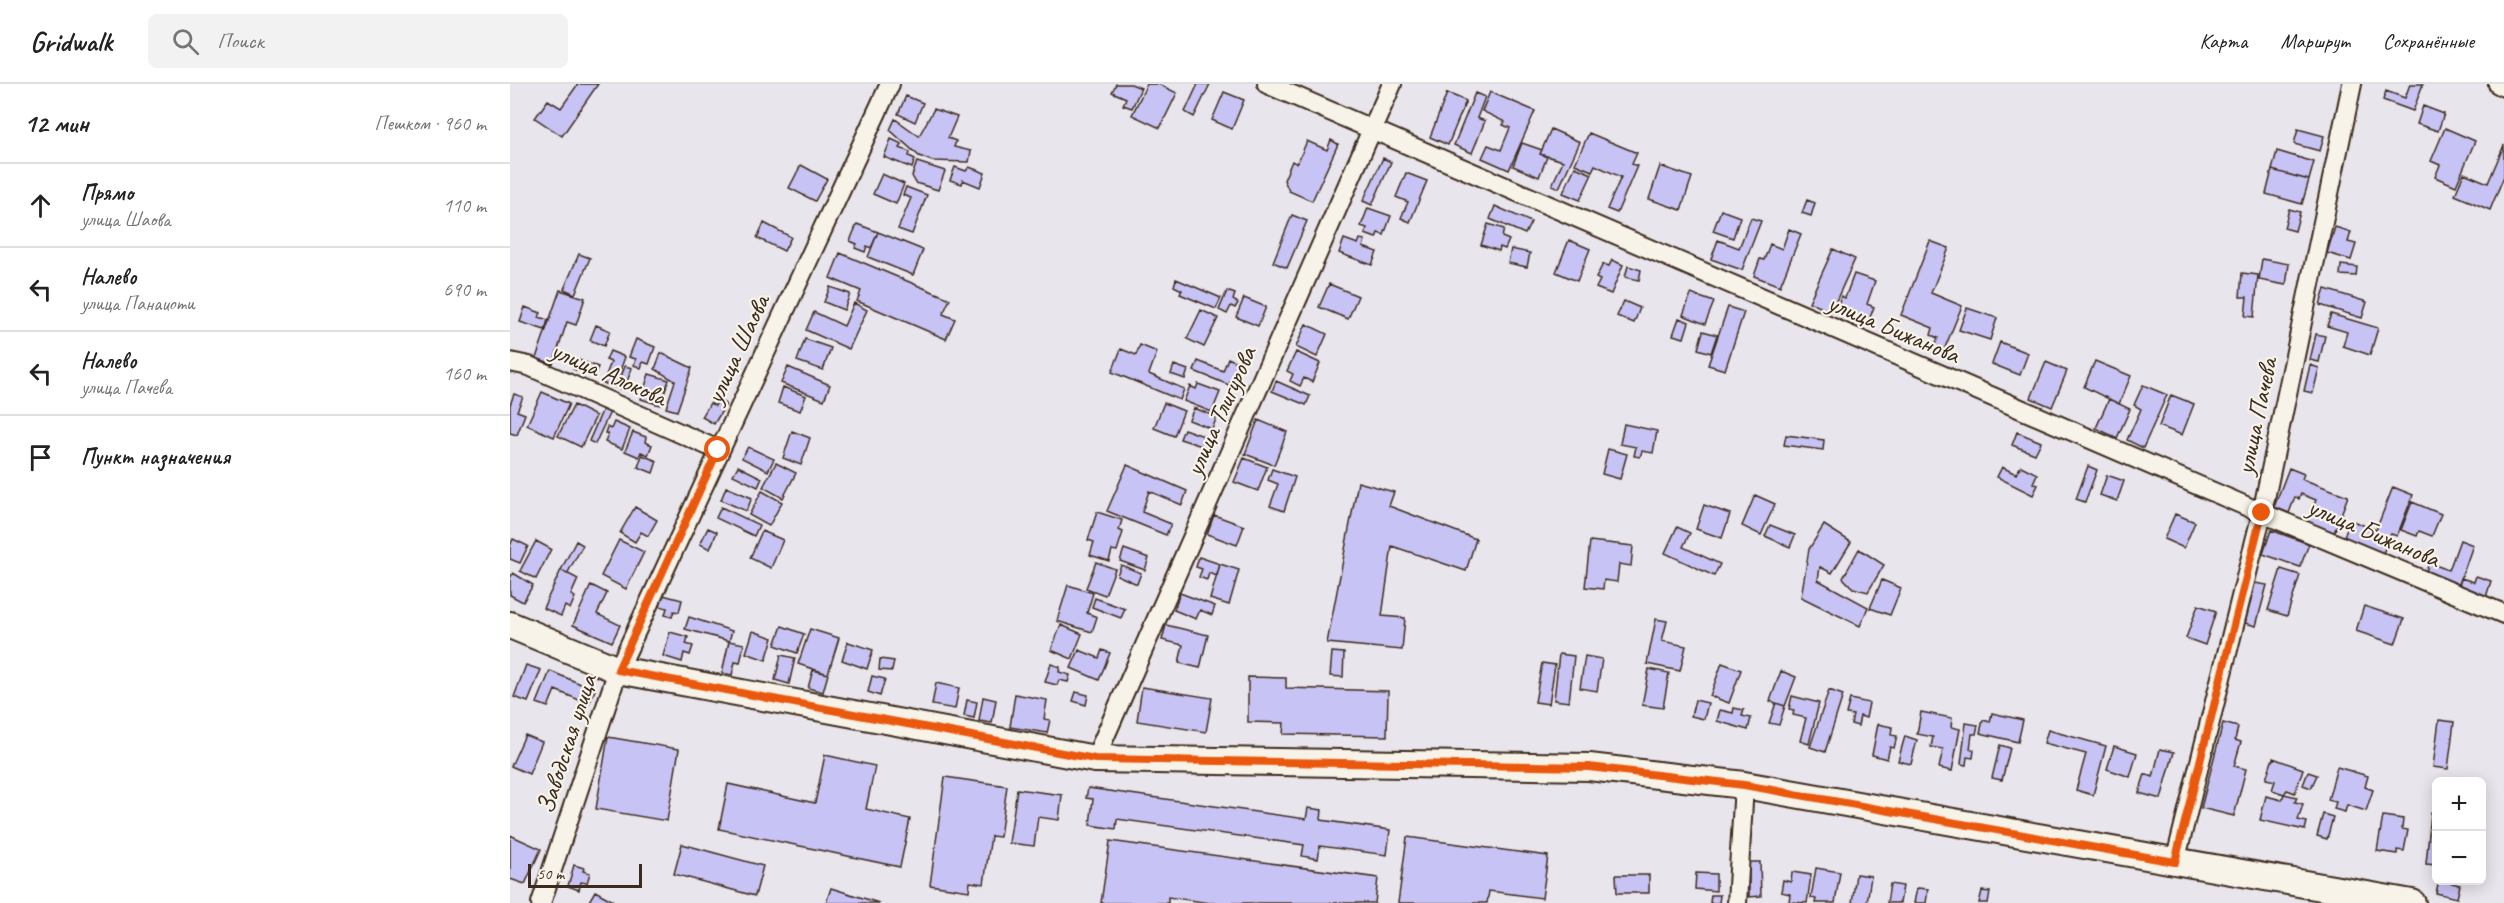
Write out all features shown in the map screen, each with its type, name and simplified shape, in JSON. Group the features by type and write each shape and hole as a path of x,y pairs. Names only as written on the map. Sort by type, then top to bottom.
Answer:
{"street":[{"name":"улица Шаова","path":"618,670 718,450 890,84"},
{"name":"улица Бижанова","path":"1267,84 2262,513 2504,614"},
{"name":"улица Тлигурова","path":"1095,759 1392,84"},
{"name":"улица Пачева","path":"2175,862 2262,513 2352,84"},
{"path":"2498,84 2504,87"},
{"name":"улица Алокова","path":"510,362 529,366 718,450"},
{"path":"510,625 618,670 1095,759 1589,767 1744,785 2412,903"},
{"name":"Заводская улица","path":"541,903 618,670"},
{"path":"1737,903 1744,785"}],"building":[{"path":"578,84 598,84 562,136 535,118 548,100 561,108"},
{"path":"1116,84 1131,84 1141,88 1132,108 1123,105 1126,98 1112,92"},
{"path":"1147,84 1158,84 1177,93 1160,128 1132,115"},
{"path":"1198,84 1210,84 1194,117 1185,112"},
{"path":"2410,84 2423,84 2413,111 2383,100 2386,91 2405,98"},
{"path":"1224,92 1244,100 1232,129 1212,120"},
{"path":"1490,92 1535,111 1509,170 1482,158 1488,145 1501,150 1510,128 1503,125 1505,122 1482,111"},
{"path":"1447,93 1466,101 1448,145 1430,137"},
{"path":"1475,93 1485,97 1477,118 1485,121 1472,153 1454,145"},
{"path":"906,96 923,103 915,122 898,114"},
{"path":"2423,106 2444,114 2438,131 2417,124"},
{"path":"934,109 957,117 948,138 956,141 954,147 971,151 969,162 932,161 919,156 890,130 895,119 919,136"},
{"path":"2445,128 2475,141 2456,186 2435,177 2440,165 2431,161"},
{"path":"1551,129 1580,142 1559,188 1552,185 1563,161 1540,154"},
{"path":"2298,129 2324,136 2320,151 2294,144"},
{"path":"1589,133 1637,153 1632,164 1637,166 1617,213 1607,209 1621,177 1595,165 1592,171 1575,164"},
{"path":"891,139 902,144 900,148 910,152 909,156 915,159 912,168 884,157"},
{"path":"1331,140 1338,144 1312,201 1289,191 1284,180 1292,161 1297,164 1307,141 1327,150"},
{"path":"1522,143 1542,150 1540,154 1547,157 1539,177 1513,166"},
{"path":"2504,145 2504,176 2490,210 2455,195 2464,173 2488,183"},
{"path":"2277,151 2314,162 2309,180 2272,170"},
{"path":"1383,158 1391,162 1372,205 1363,201"},
{"path":"917,162 945,171 938,190 916,183 912,176"},
{"path":"801,165 827,179 815,201 789,188"},
{"path":"1660,166 1692,177 1681,210 1649,199"},
{"path":"955,167 966,171 969,167 985,173 980,187 963,180 962,184 950,180"},
{"path":"1575,167 1592,174 1580,200 1563,193"},
{"path":"2272,170 2309,180 2302,204 2266,194"},
{"path":"1406,173 1427,181 1410,222 1401,218 1408,202 1396,197"},
{"path":"882,174 904,184 896,204 873,194"},
{"path":"906,187 927,195 912,234 898,229 911,198 903,195"},
{"path":"1807,200 1815,203 1811,216 1802,213"},
{"path":"1495,206 1531,222 1525,234 1490,219"},
{"path":"1368,208 1391,216 1384,235 1378,233 1376,238 1365,234 1367,228 1361,226"},
{"path":"2289,209 2300,212 2295,231 2284,228"},
{"path":"1721,210 1740,217 1733,238 1713,231"},
{"path":"1292,215 1307,221 1287,268 1273,262"},
{"path":"1751,218 1761,221 1742,270 1711,259 1718,240 1739,248"},
{"path":"764,223 791,237 784,251 757,238"},
{"path":"857,224 878,232 871,248 867,246 865,252 855,248 857,244 850,241"},
{"path":"1488,224 1504,229 1502,237 1509,240 1505,249 1500,247 1499,251 1481,245"},
{"path":"2335,227 2351,232 2348,242 2356,244 2351,260 2327,253"},
{"path":"1789,229 1801,234 1780,286 1754,276 1760,259 1764,260 1770,244 1782,249"},
{"path":"878,232 923,250 913,275 868,257"},
{"path":"1344,239 1358,244 1360,239 1365,240 1363,247 1377,252 1372,265 1339,253"},
{"path":"1569,240 1590,249 1577,281 1556,272"},
{"path":"1930,241 1949,248 1931,293 1962,306 1942,355 1932,351 1938,338 1931,335 1933,328 1901,315"},
{"path":"1511,249 1530,253 1527,267 1508,263"},
{"path":"1833,249 1855,259 1831,312 1809,302"},
{"path":"840,253 950,299 943,314 955,319 946,339 857,301 861,291 830,278"},
{"path":"579,254 590,258 575,294 564,289"},
{"path":"2262,259 2289,264 2286,285 2259,280"},
{"path":"1612,260 1623,265 1611,294 1596,288 1600,280 1596,278 1603,264 1609,266"},
{"path":"2341,265 2357,267 2356,276 2340,275"},
{"path":"1628,266 1641,270 1639,280 1625,277"},
{"path":"2242,273 2258,275 2254,317 2245,316 2247,297 2240,297"},
{"path":"1854,274 1875,281 1867,304 1874,307 1868,323 1836,312 1841,296 1845,298"},
{"path":"1176,279 1221,298 1216,309 1180,294 1182,290 1174,286"},
{"path":"1329,284 1358,296 1348,319 1319,307"},
{"path":"830,287 850,294 844,310 824,302"},
{"path":"2325,289 2367,302 2362,318 2320,305"},
{"path":"560,290 585,298 576,325 567,322 553,364 536,358"},
{"path":"1227,291 1235,294 1233,300 1238,303 1235,308 1231,306 1227,314 1219,310"},
{"path":"1691,294 1714,302 1705,324 1683,315"},
{"path":"1244,298 1266,307 1258,326 1236,317"},
{"path":"1624,301 1640,308 1634,323 1617,316"},
{"path":"854,303 867,310 849,349 806,330 814,312 844,326"},
{"path":"525,307 541,313 539,317 548,320 545,330 520,322"},
{"path":"1728,307 1744,312 1725,370 1708,365"},
{"path":"1967,308 1997,318 1990,340 1959,330"},
{"path":"1201,310 1218,318 1204,347 1187,339"},
{"path":"2331,314 2378,328 2370,355 2343,346 2347,332 2327,326"},
{"path":"1679,318 1689,322 1684,338 1673,335"},
{"path":"1306,324 1327,334 1317,357 1296,347"},
{"path":"596,325 610,331 604,346 590,340"},
{"path":"1703,331 1717,335 1711,353 1698,349"},
{"path":"2316,334 2325,336 2319,362 2310,360"},
{"path":"636,339 655,347 649,364 643,362 641,368 634,365 636,359 629,357"},
{"path":"805,339 831,348 823,370 797,361"},
{"path":"2000,342 2028,353 2020,375 1992,364"},
{"path":"1140,345 1157,352 1149,374 1184,389 1180,400 1112,372 1121,349 1136,355"},
{"path":"610,351 625,357 614,387 603,383 611,362 606,360"},
{"path":"1296,352 1320,363 1312,382 1304,378 1300,386 1290,381 1293,374 1287,371"},
{"path":"661,353 692,368 677,411 666,408 675,381 655,369"},
{"path":"1228,358 1239,363 1229,385 1194,371 1198,361 1223,371"},
{"path":"576,359 598,367 594,376 573,369"},
{"path":"2095,361 2131,376 2119,404 2084,387"},
{"path":"2046,362 2067,371 2052,407 2031,398"},
{"path":"1174,365 1188,370 1185,379 1171,374"},
{"path":"2310,365 2319,368 2313,393 2304,391"},
{"path":"625,366 632,368 624,390 617,388"},
{"path":"788,367 830,385 824,400 781,383"},
{"path":"649,374 669,380 660,405 641,399"},
{"path":"1276,381 1310,396 1306,405 1272,391"},
{"path":"1198,384 1220,392 1212,412 1184,401 1190,386 1196,389"},
{"path":"2143,385 2167,395 2143,448 2127,440 2141,409 2134,405"},
{"path":"783,387 806,396 800,411 778,403"},
{"path":"542,392 569,404 554,437 527,425"},
{"path":"514,394 523,397 517,411 525,414 517,435 510,433 510,405"},
{"path":"2171,395 2194,404 2182,435 2159,426"},
{"path":"2109,399 2130,409 2117,438 2096,428"},
{"path":"718,400 726,404 714,424 702,417 710,403 715,406"},
{"path":"1164,403 1184,411 1174,436 1154,428"},
{"path":"574,405 596,416 581,447 558,436"},
{"path":"1194,408 1217,417 1212,429 1189,420"},
{"path":"603,409 610,412 595,444 589,441"},
{"path":"1258,420 1287,432 1274,465 1245,454"},
{"path":"614,422 630,429 622,449 605,442 608,434 605,433 607,427 611,429"},
{"path":"1624,424 1657,431 1653,453 1642,451 1640,457 1634,456 1636,447 1620,444"},
{"path":"1184,429 1209,438 1205,447 1180,439"},
{"path":"792,431 810,438 801,465 783,458"},
{"path":"633,432 646,437 645,442 652,445 648,455 641,452 639,457 625,451"},
{"path":"2017,432 2041,442 2035,454 2012,445"},
{"path":"1786,435 1824,440 1823,450 1784,445"},
{"path":"748,447 774,459 768,471 742,458"},
{"path":"1608,449 1627,454 1620,479 1602,474"},
{"path":"642,455 657,461 653,473 638,467"},
{"path":"1244,458 1267,467 1258,491 1234,482"},
{"path":"776,463 796,473 783,498 763,487"},
{"path":"1127,465 1187,491 1182,505 1149,491 1142,512 1171,524 1166,535 1107,511"},
{"path":"738,466 762,478 758,487 733,475"},
{"path":"2021,466 2037,474 2033,483 2038,485 2033,495 1997,477 2002,467 2016,474"},
{"path":"2088,466 2097,470 2085,502 2076,499"},
{"path":"2289,468 2304,474 2302,479 2348,496 2334,533 2307,523 2316,500 2301,494 2299,499 2295,497 2289,513 2274,507"},
{"path":"1272,469 1295,477 1284,511 1270,506 1278,484 1268,480"},
{"path":"2107,475 2124,481 2117,501 2100,495"},
{"path":"1358,482 1394,492 1389,506 1476,539 1466,571 1392,546 1382,616 1405,618 1402,650 1327,643"},
{"path":"726,487 752,498 746,511 721,500"},
{"path":"2393,487 2413,495 2397,536 2391,534 2381,558 2342,542 2350,520 2376,530"},
{"path":"762,491 782,502 769,526 749,515"},
{"path":"1755,495 1775,504 1761,535 1742,526"},
{"path":"2412,502 2441,514 2432,536 2419,531 2417,536 2401,530"},
{"path":"1704,505 1730,514 1722,538 1696,529"},
{"path":"635,507 657,520 648,536 641,532 635,542 620,533"},
{"path":"721,507 759,525 754,536 716,518"},
{"path":"1097,512 1122,520 1119,530 1123,532 1117,551 1112,550 1109,561 1090,555 1094,542 1088,540"},
{"path":"2175,514 2195,522 2184,548 2164,539"},
{"path":"1214,515 1244,526 1237,545 1207,534"},
{"path":"1770,525 1795,535 1790,547 1765,536"},
{"path":"1824,525 1851,542 1832,573 1820,567 1818,580 1868,607 1860,626 1801,597 1809,549"},
{"path":"1677,527 1690,533 1683,547 1720,564 1714,576 1665,553"},
{"path":"708,528 717,532 710,549 700,544"},
{"path":"2271,530 2309,544 2300,567 2263,554"},
{"path":"762,531 783,540 771,568 750,558"},
{"path":"513,539 528,546 520,563 510,559 510,546"},
{"path":"619,540 644,552 626,589 601,576"},
{"path":"2460,540 2473,545 2458,588 2424,576 2429,563 2449,570"},
{"path":"536,541 551,549 536,579 520,571"},
{"path":"576,541 583,545 567,574 561,570"},
{"path":"1590,541 1633,546 1631,566 1619,564 1617,582 1604,580 1603,589 1585,587"},
{"path":"1124,549 1149,558 1145,570 1120,561"},
{"path":"1859,549 1884,565 1868,592 1853,588 1843,578"},
{"path":"1199,557 1220,564 1217,576 1209,573 1207,580 1199,577 1202,569 1196,567"},
{"path":"1096,562 1115,569 1105,595 1086,588"},
{"path":"1220,564 1239,570 1229,605 1210,599"},
{"path":"1121,565 1141,573 1137,584 1117,575"},
{"path":"2281,569 2300,575 2287,616 2268,610"},
{"path":"561,570 578,579 571,595 575,597 570,609 565,606 561,616 543,608"},
{"path":"513,573 533,585 523,602 510,595 510,578"},
{"path":"2476,576 2491,581 2486,597 2458,588 2461,578 2474,582"},
{"path":"1882,580 1901,588 1890,615 1870,608"},
{"path":"2255,583 2267,585 2256,626 2245,623"},
{"path":"591,585 607,593 597,614 620,625 612,642 573,625"},
{"path":"1068,585 1093,593 1087,613 1097,617 1092,632 1057,621"},
{"path":"1180,593 1215,606 1212,615 1200,610 1196,619 1174,610"},
{"path":"663,595 682,600 679,612 674,611 672,617 665,615 667,608 660,606"},
{"path":"1095,598 1125,609 1121,618 1092,607"},
{"path":"2198,605 2216,611 2205,645 2186,638"},
{"path":"2364,606 2404,619 2395,644 2356,631"},
{"path":"689,617 732,631 729,641 685,629"},
{"path":"1656,619 1667,621 1662,641 1686,646 1680,671 1647,664"},
{"path":"1061,625 1082,634 1072,659 1051,650"},
{"path":"1166,625 1208,635 1200,668 1179,663 1183,645 1162,640"},
{"path":"782,626 804,634 797,653 775,645"},
{"path":"810,629 839,638 828,674 798,664"},
{"path":"753,631 773,638 766,660 746,653"},
{"path":"670,632 688,637 686,644 693,646 690,655 684,653 682,662 663,656"},
{"path":"729,641 744,644 740,663 735,662 732,675 722,673"},
{"path":"848,642 873,650 867,669 842,660"},
{"path":"1079,650 1099,658 1102,650 1110,653 1099,680 1071,668"},
{"path":"1332,652 1344,653 1343,677 1330,676"},
{"path":"1559,654 1574,656 1569,702 1554,700"},
{"path":"781,655 795,658 789,684 775,680"},
{"path":"1585,656 1602,659 1597,691 1580,688"},
{"path":"880,659 894,661 892,671 879,670"},
{"path":"1542,663 1555,665 1549,704 1535,702"},
{"path":"1722,663 1741,670 1729,703 1710,696"},
{"path":"1051,664 1060,667 1059,672 1070,675 1068,682 1059,680 1057,685 1045,682"},
{"path":"526,665 541,670 528,702 514,697"},
{"path":"1649,669 1669,673 1663,708 1642,705"},
{"path":"813,670 828,674 823,692 808,688"},
{"path":"550,671 595,690 589,704 555,690 548,707 537,703"},
{"path":"1781,671 1796,677 1785,706 1770,701"},
{"path":"872,676 885,679 880,696 868,692"},
{"path":"1248,677 1286,678 1286,688 1388,691 1387,736 1283,734 1284,723 1248,722"},
{"path":"936,683 959,688 955,709 932,705"},
{"path":"1142,687 1212,698 1206,732 1137,721"},
{"path":"1829,690 1843,695 1825,752 1810,747"},
{"path":"1076,692 1088,695 1086,705 1073,701"},
{"path":"1015,694 1047,700 1044,719 1050,720 1047,733 1010,727"},
{"path":"1792,696 1819,703 1809,744 1800,741 1806,718 1793,715 1794,710 1789,709"},
{"path":"983,697 996,700 992,723 979,721"},
{"path":"1850,699 1869,703 1866,718 1860,716 1858,726 1851,724 1853,715 1846,714"},
{"path":"967,700 977,702 974,718 964,716"},
{"path":"1695,700 1708,703 1704,719 1691,716"},
{"path":"1776,703 1785,706 1779,725 1769,723"},
{"path":"1734,708 1744,710 1742,716 1751,718 1748,730 1717,721 1720,710 1733,713"},
{"path":"1921,712 1952,718 1951,727 1960,729 1952,771 1939,768 1943,749 1931,747 1933,737 1917,734"},
{"path":"1992,713 2023,720 2018,742 1980,733 1983,720 1990,722"},
{"path":"2439,720 2454,722 2448,769 2433,767"},
{"path":"1966,723 1978,725 1976,734 1972,734 1970,749 1974,750 1973,758 1967,757 1966,765 1961,764"},
{"path":"2223,723 2238,727 2235,740 2241,742 2234,766 2246,769 2234,816 2201,808"},
{"path":"1878,724 1892,727 1891,735 1897,736 1894,748 1890,747 1887,759 1872,755"},
{"path":"2048,730 2106,746 2093,795 2076,790 2086,754 2044,743"},
{"path":"525,735 542,742 529,774 511,766"},
{"path":"1905,736 1917,740 1911,764 1898,761"},
{"path":"608,737 679,749 667,821 596,809"},
{"path":"2000,745 2010,748 2002,780 1992,778"},
{"path":"2114,746 2137,753 2130,777 2107,769"},
{"path":"2160,749 2174,752 2161,799 2139,793 2145,774 2153,777"},
{"path":"825,755 875,766 866,809 910,819 900,867 719,829 728,784 815,803"},
{"path":"2273,758 2303,769 2295,793 2287,790 2284,794 2272,790 2275,781 2266,779"},
{"path":"2337,767 2368,776 2365,787 2373,790 2366,811 2347,805 2345,812 2334,809 2336,802 2328,800"},
{"path":"2308,772 2317,775 2311,788 2303,785"},
{"path":"945,777 1007,786 1000,837 991,836 984,884 970,882 969,891 930,885"},
{"path":"1088,788 1306,819 1308,808 1322,810 1321,820 1390,830 1387,855 1320,846 1318,859 1302,856 1304,845 1117,819 1116,829 1090,825 1093,799 1086,798"},
{"path":"1017,789 1062,795 1059,820 1038,817 1034,846 1009,843"},
{"path":"2284,794 2297,797 2295,802 2303,804 2298,820 2307,822 2305,830 2260,820 2266,796 2282,800"},
{"path":"2431,813 2432,865 2426,864"},
{"path":"2323,814 2333,817 2327,839 2317,836"},
{"path":"2383,816 2403,819 2402,829 2408,830 2404,851 2397,850 2397,854 2377,851"},
{"path":"510,835 541,849 525,884 510,879"},
{"path":"1407,837 1548,856 1542,898 1489,891 1487,903 1398,903"},
{"path":"1110,841 1378,878 1375,903 1210,903 1168,897 1168,903 1101,903"},
{"path":"682,844 763,866 755,896 674,874"},
{"path":"1749,862 1760,862 1761,896 1749,897"},
{"path":"574,865 590,873 587,883 581,882 579,890 568,886"},
{"path":"1816,868 1840,872 1835,903 1815,903 1816,899 1811,898"},
{"path":"1792,872 1811,875 1807,903 1789,902 1790,894 1781,892 1783,880 1791,882"},
{"path":"1696,873 1716,874 1716,891 1695,889"},
{"path":"1856,874 1871,876 1867,903 1852,903"},
{"path":"1616,875 1649,875 1649,893 1617,893"},
{"path":"1890,884 1903,886 1900,903 1887,903"},
{"path":"2438,885 2460,885 2457,898 2436,893"},
{"path":"831,888 879,903 826,903"},
{"path":"1917,888 1928,889 1926,903 1914,903"},
{"path":"595,891 617,903 588,903"},
{"path":"1982,891 1990,892 1988,903 1979,903"},
{"path":"1711,895 1720,895 1719,903 1710,903"}],"route":[{"path":"718,450 618,670 1095,759 1589,767 1744,785 2175,862 2262,513"}]}
